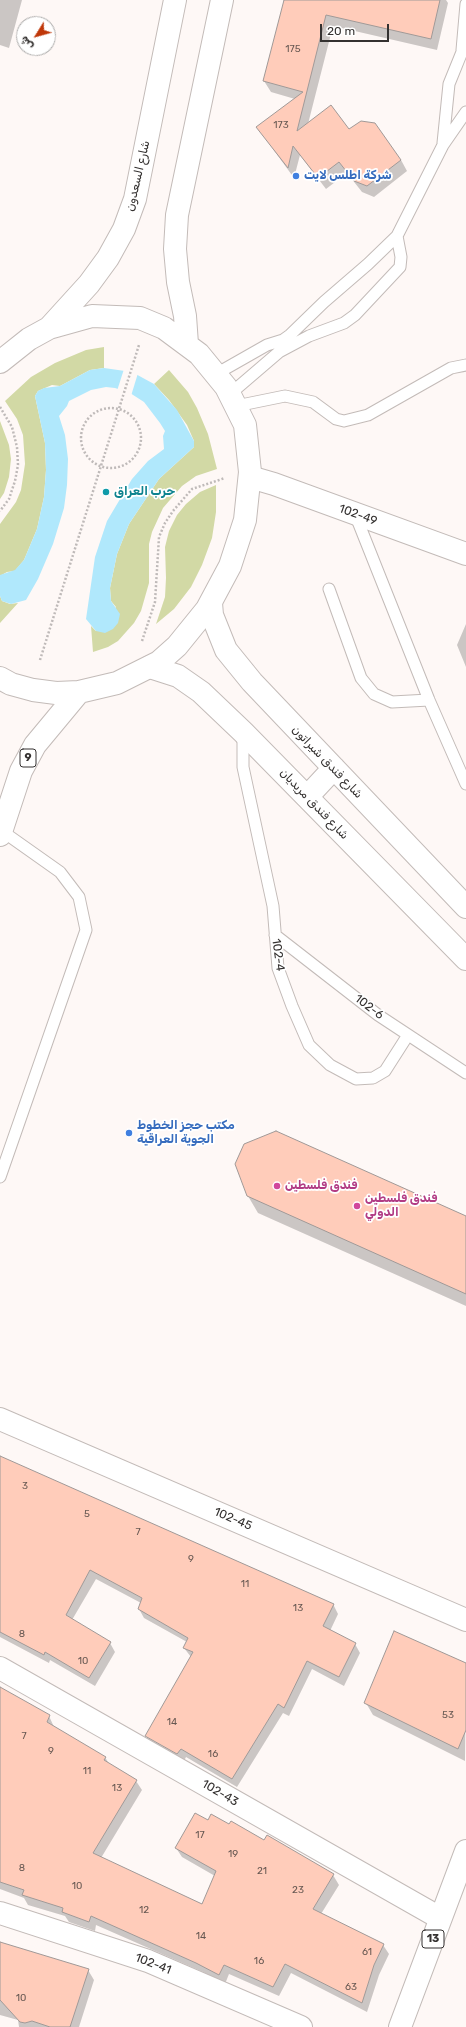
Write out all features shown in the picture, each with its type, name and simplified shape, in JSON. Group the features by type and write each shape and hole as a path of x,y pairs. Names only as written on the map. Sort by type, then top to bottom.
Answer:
{"street":[{"name":"شارع السعدون","path":"49,328 89,284 108,258 124,229 135,199 175,0"},
{"path":"187,344 185,316 178,282 175,256 177,215 222,0"},
{"path":"0,362 30,339 49,328 92,316 140,318 164,328 200,354 216,374 233,400 245,425 249,448 250,477 249,496 238,543 230,566 211,603 193,628 177,646 159,662 117,683 79,692 56,693 33,690 11,684 0,678"},
{"name":"102-49","path":"250,477 274,484 466,554"},
{"name":"شارع فندق شيراتون","path":"211,603 212,615 226,650 252,682 466,907"},
{"name":"شارع فندق مريديان","path":"150,667 178,676 201,692 244,732 466,959"},
{"name":"9","path":"1,833 21,771 35,745 79,692"},
{"path":"307,797 334,768"},
{"name":"102-45","path":"0,1419 466,1620"},
{"name":"102-43","path":"0,1668 440,1918"},
{"name":"13","path":"400,2027 466,1850"},
{"name":"102-41","path":"0,1913 148,1961 301,2027"}],"lane":[{"path":"443,145 449,84 464,46 466,4"},
{"path":"216,374 267,345 283,340 301,326 324,302 368,264 397,236 443,145 466,112"},
{"path":"233,400 279,352 309,336 338,326 350,319 397,271 401,263 397,236"},
{"path":"301,326 309,336"},
{"path":"233,400 285,396 312,402 336,419 344,421 368,415 451,368 466,365"},
{"path":"354,513 429,700 466,784"},
{"path":"330,589 361,678 374,694 392,702 429,700"},
{"name":"102-4","path":"244,732 243,767 273,906 278,968 292,1006 309,1045 330,1065 356,1079 373,1078 385,1071 408,1035"},
{"path":"0,1176 86,930 79,897 60,872 1,833"},
{"name":"102-6","path":"276,935 378,1015 466,1073"}],"path":[{"path":"40,660 102,468 118,408 139,345"},
{"path":"0,407 12,427 17,447 18,464 9,499 0,511"},
{"path":"118,408 133,416 141,430 141,447 133,461 118,469 102,468 88,459 81,445 81,430 89,417 102,409 118,408"},
{"path":"142,641 155,602 160,537 165,523 192,489 225,478"}],"green space":[{"path":"104,347 104,368 90,370 60,386 52,385 38,391 35,396 45,443 46,470 44,497 37,529 24,560 15,571 7,572 0,576 0,524 16,502 21,490 25,464 23,435 17,419 5,401 31,377 55,363 86,350"},
{"path":"169,370 188,392 197,408 208,434 217,469 196,476 182,486 163,508 152,532 149,544 149,583 141,611 134,623 118,641 108,647 93,652 91,626 96,631 116,607 111,601 110,588 117,554 129,524 159,479 194,447 194,441 187,425 169,400 154,384"},
{"path":"0,421 9,445 11,459 9,477 4,493 0,499"},
{"path":"216,485 216,512 212,538 202,565 191,587 174,609 156,624 165,597 165,547 169,531 177,515 186,504 200,492"},
{"path":"0,596 2,601 10,604 18,603 0,623"}],"water":[{"path":"104,368 132,372 154,384 177,410 194,441 194,447 159,479 129,524 117,554 110,588 111,601 120,614 118,623 113,629 105,633 96,631 86,619 95,557 107,521 132,479 148,461 164,449 163,436 165,431 144,402 130,393 115,388 106,387 91,390 69,401 59,416 65,435 68,459 67,485 64,508 53,544 38,579 26,600 11,604 2,601 0,596 0,575 15,570 24,560 37,529 44,497 46,470 45,443 35,396 38,391 44,388 60,386 90,370"}],"pier":[{"path":"124,369 138,373 131,396 117,391"}],"building":[{"path":"284,0 440,0 431,39 326,15 297,131 331,105 349,129 361,121 375,123 401,160 367,186 354,181 339,162 318,178 293,146 288,168 256,127 303,92 263,81"},
{"name":"فندق فلسطين الدولي","path":"276,1131 466,1216 466,1294 247,1196 235,1164 244,1144"},
{"path":"0,1456 334,1604 323,1626 356,1643 339,1677 307,1661 284,1708 278,1704 232,1779 181,1749 177,1754 145,1736 193,1652 183,1648 188,1638 138,1609 142,1598 90,1570 66,1615 111,1642 89,1678 45,1652 44,1655 0,1632"},
{"path":"394,1631 466,1663 466,1730 458,1749 364,1703"},
{"path":"0,1687 50,1715 47,1722 106,1757 104,1760 137,1780 93,1853 202,1904 216,1871 175,1848 195,1813 208,1820 211,1814 229,1824 231,1821 264,1840 267,1835 334,1874 313,1909 384,1944 374,1965 362,2003 285,1964 273,1987 224,1965 219,1975 196,1963 91,1916 89,1922 62,1912 63,1908 22,1895 24,1890 0,1882"},
{"path":"0,1942 89,1969 70,2027 50,2027 32,2021 25,2023 20,2022 0,2000"}],"place":[{"name":"شركة اطلس لايت","path":"296,176"},
{"name":"حرب العراق","path":"106,492"},
{"name":"مكتب حجز الخطوط الجوية العراقية","path":"129,1133"},
{"name":"فندق فلسطين","path":"277,1186"},
{"name":"فندق فلسطين الدولي","path":"357,1206"}]}
